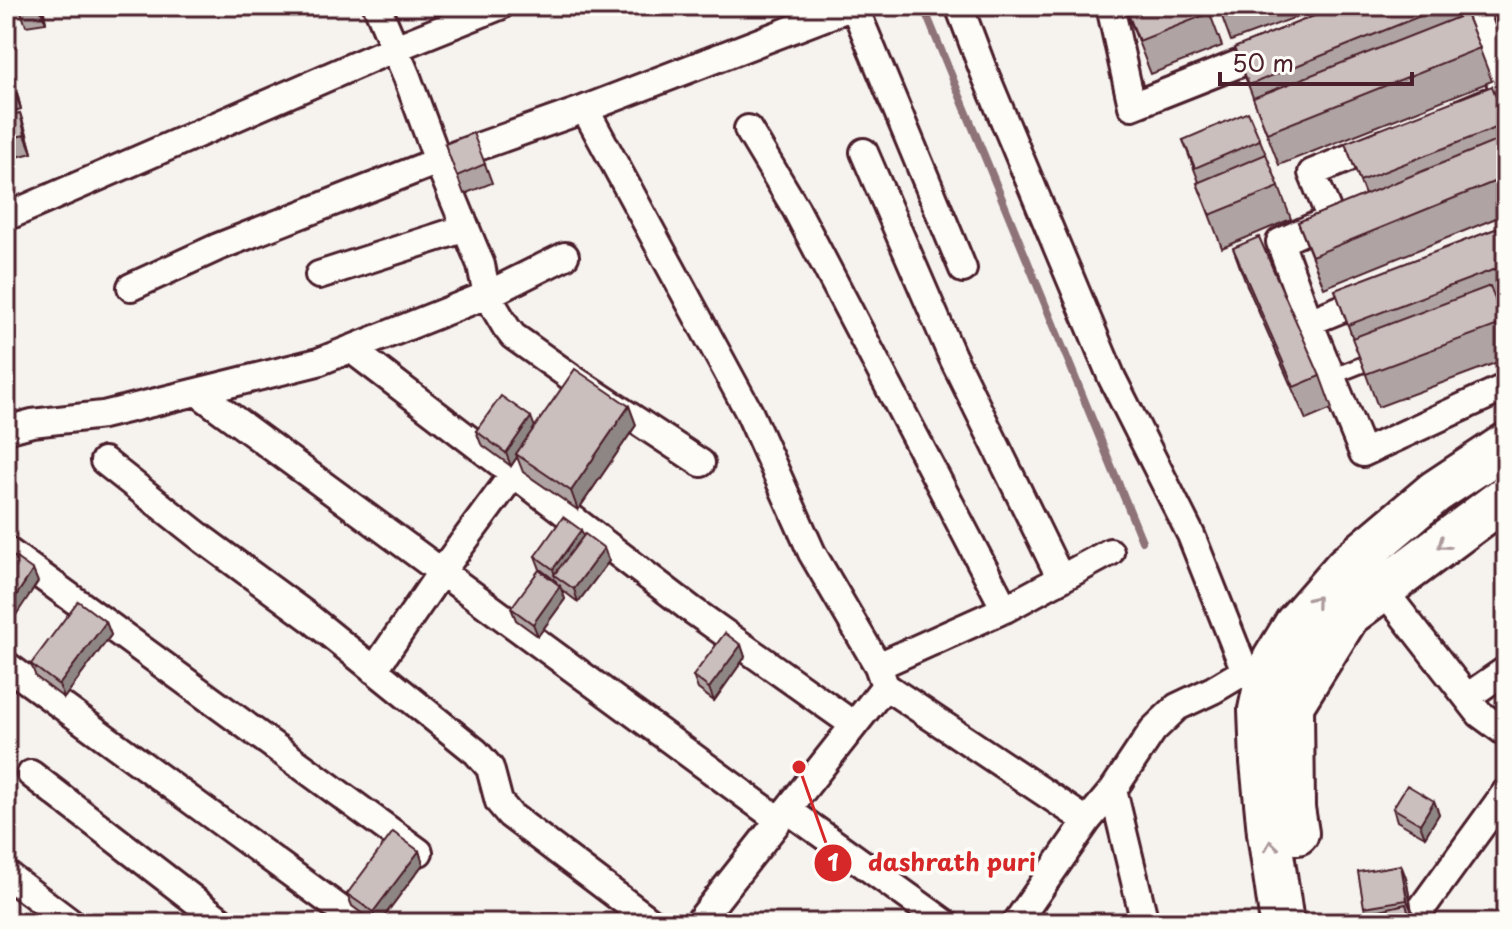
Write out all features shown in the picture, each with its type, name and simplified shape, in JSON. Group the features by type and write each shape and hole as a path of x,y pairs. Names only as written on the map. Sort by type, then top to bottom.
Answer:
{"main road":[{"path":"1282,923 1262,762 1260,710 1267,689 1348,615 1370,573 1435,492 1506,445"},
{"path":"1370,573 1506,497"},
{"path":"1267,689 1293,808 1309,923"}],"street":[{"path":"377,6 481,265 487,295 506,327 513,336 701,463"},
{"path":"6,217 395,48 500,6"},
{"path":"131,287 218,247 438,161 585,109 854,6 963,269"},
{"path":"959,6 1112,378 1267,689 1213,690 1177,707 1153,730 1016,923"},
{"path":"1110,6 1132,106 1287,45"},
{"path":"1436,123 1506,96 1473,6"},
{"path":"585,109 749,412 812,553 882,676 1087,821"},
{"path":"748,129 796,209 1005,609"},
{"path":"1409,134 1312,173 1339,220 1280,242 1309,322 1363,453 1506,387"},
{"path":"864,152 952,356 1061,579"},
{"path":"319,275 466,228"},
{"path":"6,430 32,423 103,415 318,362 487,295 565,256"},
{"path":"1309,322 1393,288"},
{"path":"351,349 692,610 854,725"},
{"path":"560,408 579,382"},
{"path":"197,392 784,815 945,923"},
{"path":"374,670 533,448"},
{"path":"104,461 310,618 476,752 490,768 499,802 510,815 653,923"},
{"path":"6,550 419,852"},
{"path":"698,923 854,725 882,676 1110,552"},
{"path":"1370,573 1480,714 1506,733"},
{"path":"6,665 359,923"},
{"path":"1467,697 1506,670"},
{"path":"31,774 224,923"},
{"path":"1113,790 1145,923"},
{"path":"1419,912 1506,792"},
{"path":"6,874 71,923"}],"lane":[{"path":"1331,377 1390,354"}],"building":[{"path":"1132,6 1207,6 1210,13 1139,41 1126,9"},
{"path":"1339,6 1445,6 1249,85 1234,48"},
{"path":"1466,14 1480,48 1267,133 1253,98"},
{"path":"6,59 14,91 6,93"},
{"path":"1492,86 1506,124 1360,181 1345,143"},
{"path":"6,101 10,115 20,113 25,135 6,139"},
{"path":"1248,112 1260,140 1195,168 1183,140"},
{"path":"473,133 485,164 457,176 445,144"},
{"path":"1506,137 1506,177 1312,256 1298,222"},
{"path":"1266,154 1279,187 1210,215 1197,183"},
{"path":"1506,225 1506,265 1348,325 1335,290"},
{"path":"1259,237 1320,376 1294,387 1233,248"},
{"path":"1490,286 1504,323 1366,374 1352,338"},
{"path":"575,369 629,406 571,491 516,454"},
{"path":"501,396 531,417 506,453 476,431"},
{"path":"563,517 581,530 553,569 535,556"},
{"path":"585,534 604,548 574,589 554,575"},
{"path":"6,551 33,570 6,611"},
{"path":"539,570 560,586 533,624 511,608"},
{"path":"78,601 106,622 59,685 31,664"},
{"path":"725,633 741,645 709,688 693,676"},
{"path":"1407,785 1434,801 1420,824 1393,808"},
{"path":"393,832 419,851 373,912 347,894"},
{"path":"1401,865 1407,900 1364,907 1358,872"},
{"path":"1406,904 1411,923 1323,923"}],"waterway":[{"path":"923,6 1142,541"}],"place":[{"name":"dashrath puri","path":"799,767"}]}
